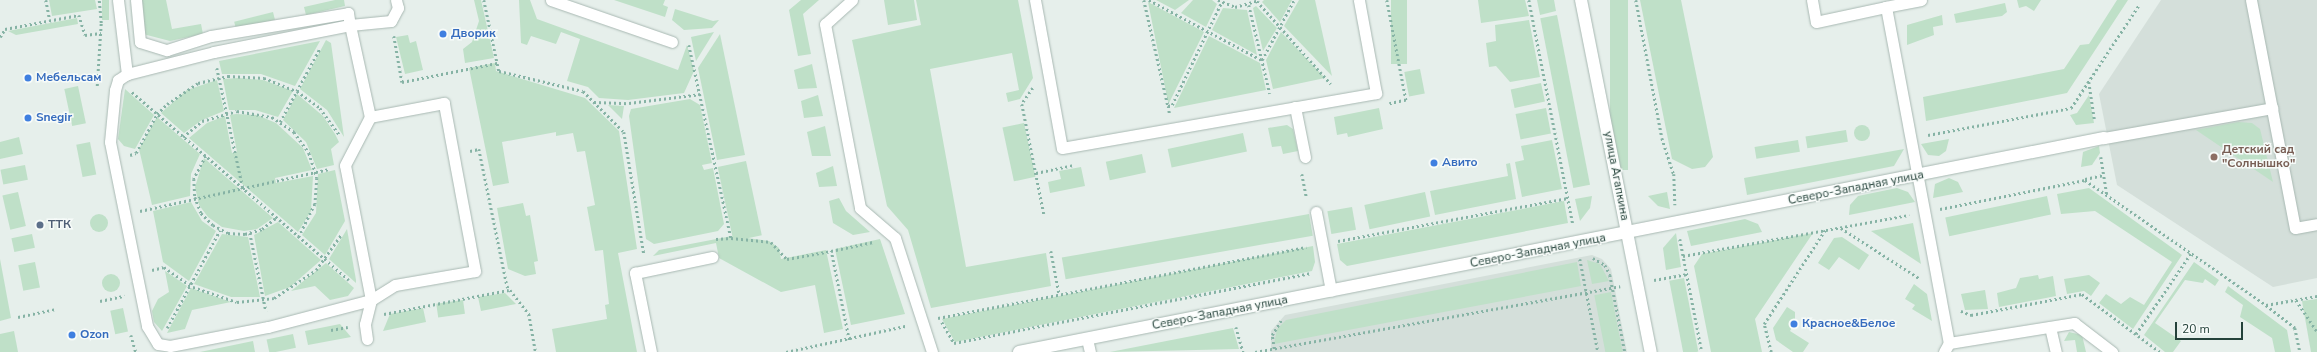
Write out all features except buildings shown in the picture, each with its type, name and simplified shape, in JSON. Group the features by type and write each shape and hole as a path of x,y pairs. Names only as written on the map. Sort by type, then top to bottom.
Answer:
{"street":[{"name":"улица Агапкина","path":"1581,0 1651,352"},
{"name":"Северо-Западная улица","path":"1019,352 2104,138"}],"lane":[{"path":"118,0 122,77 110,142 147,326 158,344 170,346 268,327 371,300 395,286 475,270 444,103 370,118"},
{"path":"136,0 140,42 155,49 167,50 211,36 348,14 370,118 345,165 371,300 364,324 367,338"},
{"path":"122,77 214,52 350,25 390,21 398,8 396,0"},
{"path":"551,0 672,42"},
{"path":"852,0 825,24 860,208 895,238 932,352"},
{"path":"1035,0 1062,148 1172,130 1376,93 1359,0"},
{"path":"1812,0 1816,22 1921,0"},
{"path":"2251,0 2295,228 2317,224"},
{"path":"1886,7 1947,348 2074,323 2112,352"},
{"path":"1295,107 1305,157"},
{"path":"2104,138 2272,108"},
{"path":"1312,210 1331,291"},
{"path":"651,352 635,273 712,257"},
{"path":"2050,327 2056,352"},
{"path":"1087,339 1090,352"}],"path":[{"path":"46,0 50,20"},
{"path":"484,0 499,71 583,91 624,132 643,254 650,252"},
{"path":"1144,0 1172,130"},
{"path":"1149,0 1262,60"},
{"path":"1218,0 1221,3 1235,7 1249,5 1258,1 1330,79 1334,101"},
{"path":"1262,60 1294,0"},
{"path":"1529,0 1598,352"},
{"path":"1636,0 1662,138 1677,190 1677,223 1702,352"},
{"path":"1168,106 1172,105 1221,3"},
{"path":"1249,5 1274,111"},
{"path":"1909,139 2071,108 2139,5"},
{"path":"0,37 5,29 79,15 85,35 101,33"},
{"path":"390,21 402,82 497,63"},
{"path":"280,122 323,42 323,30"},
{"path":"687,42 701,94 731,238"},
{"path":"214,52 243,188"},
{"path":"98,71 107,71 122,77 157,114 371,300 381,315"},
{"path":"113,158 136,153 157,114 181,92 219,78 264,78 296,91 320,108 343,142 353,149"},
{"path":"1036,82 1022,104 1044,214"},
{"path":"594,102 629,103 701,94"},
{"path":"183,136 202,121 226,112 249,111 280,122 303,142 315,172 315,204 299,237"},
{"path":"453,154 480,149 506,286 529,314 536,352"},
{"path":"206,156 194,179 195,198 206,220 220,230 250,233 277,217"},
{"path":"125,214 345,165"},
{"path":"1302,171 1312,210"},
{"path":"1684,256 1923,213 2104,175"},
{"path":"2085,180 2266,305 2295,328 2300,352"},
{"path":"786,352 1059,293 1568,198"},
{"path":"1939,209 1941,217"},
{"path":"136,273 164,267 190,285 237,302 264,300 287,291 326,260 346,226 357,224"},
{"path":"1841,227 1924,281"},
{"path":"158,344 220,230"},
{"path":"1771,352 1764,324 1824,230"},
{"path":"250,233 268,327"},
{"path":"711,240 731,238 771,242 787,258 831,251"},
{"path":"1051,251 1059,293"},
{"path":"2136,334 2191,253"},
{"path":"1572,260 1593,258 1605,264 1612,287 1624,352"},
{"path":"940,318 954,343 1306,275 1314,270"},
{"path":"1255,352 1687,274"},
{"path":"1959,307 1971,316 2082,294 2160,352"},
{"path":"100,301 124,296"},
{"path":"2266,305 2317,296"},
{"path":"2295,300 2317,331"},
{"path":"18,317 56,309"},
{"path":"1274,349 1274,329 1285,317"}],"shaded area":[{"name":"Детский сад \"Солнышко\"","path":"2161,0 2317,0 2317,278 2273,287 2117,185 2099,94"},
{"path":"1592,255 1602,259 1611,269 1627,352 1271,352 1271,331 1285,315"}],"green space":[{"path":"49,0 95,0 97,9 52,16"},
{"path":"102,0 109,0 109,20 102,20"},
{"path":"138,0 166,0 172,29 201,24 203,34 170,41 143,34"},
{"path":"335,0 344,0 345,6 306,15 304,7"},
{"path":"474,0 481,0 494,58 465,63 463,49 472,42 479,21"},
{"path":"519,0 530,0 537,19 678,70 687,45 694,71 684,93 628,100 599,98 588,87 567,81 580,39 561,32 556,44 531,36 527,45 521,43"},
{"path":"614,0 665,0 663,5 668,7 665,17"},
{"path":"801,0 819,0 803,14 811,54 798,56 789,10"},
{"path":"884,0 914,0 917,20 888,25"},
{"path":"916,0 1018,0 1033,78 1020,99 1008,102 1006,93 1019,90 1012,53 930,69 966,267 1046,253 1051,286 931,308 908,230 887,206 852,40 921,25"},
{"path":"1156,0 1189,0 1175,10"},
{"path":"1193,0 1212,0 1217,4 1206,27 1181,13"},
{"path":"1264,0 1292,0 1280,22 1262,2"},
{"path":"1299,0 1315,0 1332,76 1284,26"},
{"path":"1391,0 1407,0 1407,64 1391,64"},
{"path":"1478,0 1525,0 1529,16 1481,23"},
{"path":"1537,0 1554,0 1556,11 1540,15"},
{"path":"1610,0 1628,0 1628,170 1610,170"},
{"path":"1640,0 1681,0 1713,157 1705,167 1692,169 1672,159"},
{"path":"2017,0 2041,0 2034,11 2026,6 2019,8"},
{"path":"2117,0 2128,0 2067,93 1926,121 1923,97 2064,69 2080,45 2089,44"},
{"path":"1148,2 1204,32 1169,103 1168,102"},
{"path":"2005,3 2007,12 2002,16 1956,23 1954,14"},
{"path":"1256,6 1277,28 1263,51 1253,8"},
{"path":"1223,8 1247,10 1257,55 1212,30"},
{"path":"675,9 713,21 719,20 712,28 684,30 672,20"},
{"path":"273,12 275,20 236,29 234,22"},
{"path":"1557,15 1590,185 1573,188 1540,18"},
{"path":"1942,15 1943,25 1933,27 1934,35 1907,45 1907,25"},
{"path":"77,18 78,24 16,35 8,31"},
{"path":"1529,20 1540,77 1510,82 1496,66 1489,67 1486,43 1496,41 1495,25"},
{"path":"714,32 696,61 691,37"},
{"path":"1281,32 1325,78 1273,89 1266,60"},
{"path":"720,34 745,155 717,160 698,68"},
{"path":"408,35 410,43 416,41 423,70 405,74 396,37"},
{"path":"1209,36 1260,63 1266,90 1174,108"},
{"path":"326,40 331,43 344,137 327,110 300,89"},
{"path":"320,41 295,86 261,74 222,74 219,61"},
{"path":"495,63 496,71 585,98 619,131 637,249 618,253 637,352 556,352 552,329 607,319 605,305 609,304 603,250 595,251 587,207 595,205 585,151 577,152 573,133 556,136 556,132 502,142 509,183 493,186 469,68"},
{"path":"812,64 817,88 798,89 794,70"},
{"path":"1420,69 1425,94 1409,97 1404,72"},
{"path":"239,78 263,80 293,91 278,117 255,110 229,110 223,79"},
{"path":"217,80 224,111 202,120 184,133 161,113 187,90"},
{"path":"1541,83 1545,102 1515,108 1511,89"},
{"path":"78,86 86,123 72,126 64,89"},
{"path":"125,89 154,115 135,149 124,146 118,139"},
{"path":"297,94 323,116 335,134 339,142 331,149 334,165 317,169 306,142 283,120"},
{"path":"818,95 823,116 804,118 801,101"},
{"path":"2089,95 2094,123 2076,125 2070,115 2077,113"},
{"path":"690,99 700,105 712,163 702,165 704,170 713,168 724,224 718,231 654,244 646,239 629,116 631,109"},
{"path":"608,105 624,106 622,119"},
{"path":"1379,108 1383,129 1348,137 1347,133 1337,135 1334,117"},
{"path":"1546,108 1551,134 1521,139 1516,114"},
{"path":"230,115 257,115 276,123 303,148 312,170 275,178 276,183 313,176 311,211 298,232 189,138 207,123 225,116 232,153 237,152"},
{"path":"157,117 200,154 191,174 190,196 152,205 139,149"},
{"path":"2238,122 2252,123 2260,129 2273,182 2196,130"},
{"path":"1024,123 1035,177 1014,181 1002,128"},
{"path":"1287,125 1293,129 1298,151 1283,154 1281,146 1272,147 1268,128"},
{"path":"1862,125 1868,127 1870,133 1868,139 1862,141 1856,139 1854,133 1856,127"},
{"path":"825,126 831,156 812,156 807,132"},
{"path":"1846,130 1848,142 1807,148 1806,136"},
{"path":"1243,133 1247,152 1172,168 1168,149"},
{"path":"19,137 23,154 0,159 0,142"},
{"path":"1949,139 1946,151 1939,156 1928,155 1921,144"},
{"path":"1552,140 1562,189 1522,197 1515,162 1524,160 1521,146"},
{"path":"1798,140 1800,152 1756,159 1755,147"},
{"path":"90,142 96,174 83,177 76,145"},
{"path":"2099,146 2100,153 2092,165 2081,167 2083,152"},
{"path":"1904,149 1894,166 1747,195 1744,178"},
{"path":"1142,154 1146,173 1110,180 1106,162"},
{"path":"204,158 273,218 257,229 244,231 222,227 208,217 199,205 195,187"},
{"path":"746,161 762,235 733,241 718,167"},
{"path":"1510,163 1516,199 1435,215 1430,191 1508,176 1506,164"},
{"path":"25,165 28,180 3,184 0,170"},
{"path":"833,166 837,186 819,187 816,173"},
{"path":"1081,167 1085,186 1050,193 1048,182 1061,179 1059,171"},
{"path":"335,170 345,221 325,255 302,235 316,213 318,174"},
{"path":"1949,178 1958,182 1963,192 1933,198 1935,184"},
{"path":"1897,188 1908,192 1915,202 1849,215 1850,205 1858,196"},
{"path":"2089,188 2182,255 2133,329 2099,303 2106,294 2121,304 2130,297 2144,305 2172,262 2095,211 2061,214 2057,194"},
{"path":"18,192 26,226 10,230 2,196"},
{"path":"1425,192 1430,216 1370,229 1364,205"},
{"path":"1667,192 1670,209 1658,206 1648,196"},
{"path":"1592,196 1590,208 1580,221 1575,199"},
{"path":"2047,196 2051,215 1949,236 1945,218"},
{"path":"839,198 846,211 870,232 853,235 833,223 829,201"},
{"path":"1564,201 1568,223 1347,266 1340,260 1337,244"},
{"path":"191,202 202,221 216,231 189,281 163,262 153,211"},
{"path":"523,203 526,216 530,215 538,261 534,262 536,274 525,276 508,269 497,208"},
{"path":"1352,207 1356,230 1331,234 1327,211"},
{"path":"99,214 106,216 108,223 106,230 99,232 92,230 90,223 92,216"},
{"path":"1309,214 1313,236 1066,279 1062,258"},
{"path":"1745,219 1758,224 1762,232 1691,246 1687,231"},
{"path":"278,222 321,260 290,287 265,296 254,235"},
{"path":"1913,223 1921,264 1871,231"},
{"path":"347,229 356,280 356,283 329,259"},
{"path":"1676,233 1681,267 1666,270 1663,248"},
{"path":"1813,233 1755,319 1762,352 1711,352 1694,266 1702,254"},
{"path":"32,234 35,248 14,252 11,238"},
{"path":"222,234 248,237 260,297 231,297 194,284"},
{"path":"732,236 769,241 779,248 781,259 826,250 843,329 824,333 815,285 781,292 719,258 716,243 653,256 659,250"},
{"path":"1842,237 1869,255 1859,270 1839,257 1829,270 1818,263 1834,238"},
{"path":"880,239 905,314 851,325 835,249"},
{"path":"1313,246 1315,262 1312,271 955,342 942,319"},
{"path":"0,259 11,318 0,321"},
{"path":"1587,260 1600,264 1609,281 1592,284"},
{"path":"35,262 40,288 23,291 18,265"},
{"path":"1577,262 1581,286 1274,344 1277,329 1286,320"},
{"path":"2194,262 2219,280 2215,286 2205,279 2203,283 2185,280 2155,323 2181,341 2173,352 2165,352 2144,335"},
{"path":"326,263 354,288 348,296 330,300 315,286 291,291"},
{"path":"165,271 187,286 162,331 154,322 152,311 158,299 169,292"},
{"path":"107,274 115,274 120,279 118,290 115,292 107,292 102,287 102,279"},
{"path":"2038,275 2039,279 2053,276 2056,296 1999,307 1997,293 2016,288 2020,278"},
{"path":"2089,275 2100,283 2091,296 2084,291 2067,294 2064,279"},
{"path":"1684,278 1698,352 1683,352 1669,281"},
{"path":"1914,284 1927,294 1932,321 1912,309 1915,305 1905,299"},
{"path":"2228,286 2287,330 2291,352 2275,352 2272,338 2240,317 2243,305 2225,292"},
{"path":"191,288 231,302 192,310 185,329 167,333"},
{"path":"1985,290 1988,309 1965,310 1961,294"},
{"path":"1611,292 1623,352 1605,352 1594,295"},
{"path":"505,293 516,304 481,311 478,297"},
{"path":"2317,299 2317,352 2311,352 2302,301"},
{"path":"463,300 465,314 438,318 436,304"},
{"path":"1787,307 1795,312 1795,322 1790,331 1809,343 1803,352 1793,352 1776,340 1773,328"},
{"path":"123,308 128,331 115,334 110,311"},
{"path":"423,308 426,322 383,331 390,314"},
{"path":"340,324 351,337 308,345 305,331"},
{"path":"1233,328 1239,349 1110,352"},
{"path":"14,331 18,352 0,352 0,334"},
{"path":"2069,332 2082,335 2086,352 2077,352 2075,340 2064,341"},
{"path":"293,334 296,348 269,352 267,340"},
{"path":"253,341 255,352 200,352"}],"place":[{"name":"Дворик","path":"443,34"},
{"name":"Мебельсам","path":"28,78"},
{"name":"Snegir","path":"28,118"},
{"name":"Детский сад \"Солнышко\"","path":"2214,157"},
{"name":"Авито","path":"1434,163"},
{"name":"ТТК","path":"40,225"},
{"name":"Красное&Белое","path":"1794,324"},
{"name":"Ozon","path":"72,335"}]}
